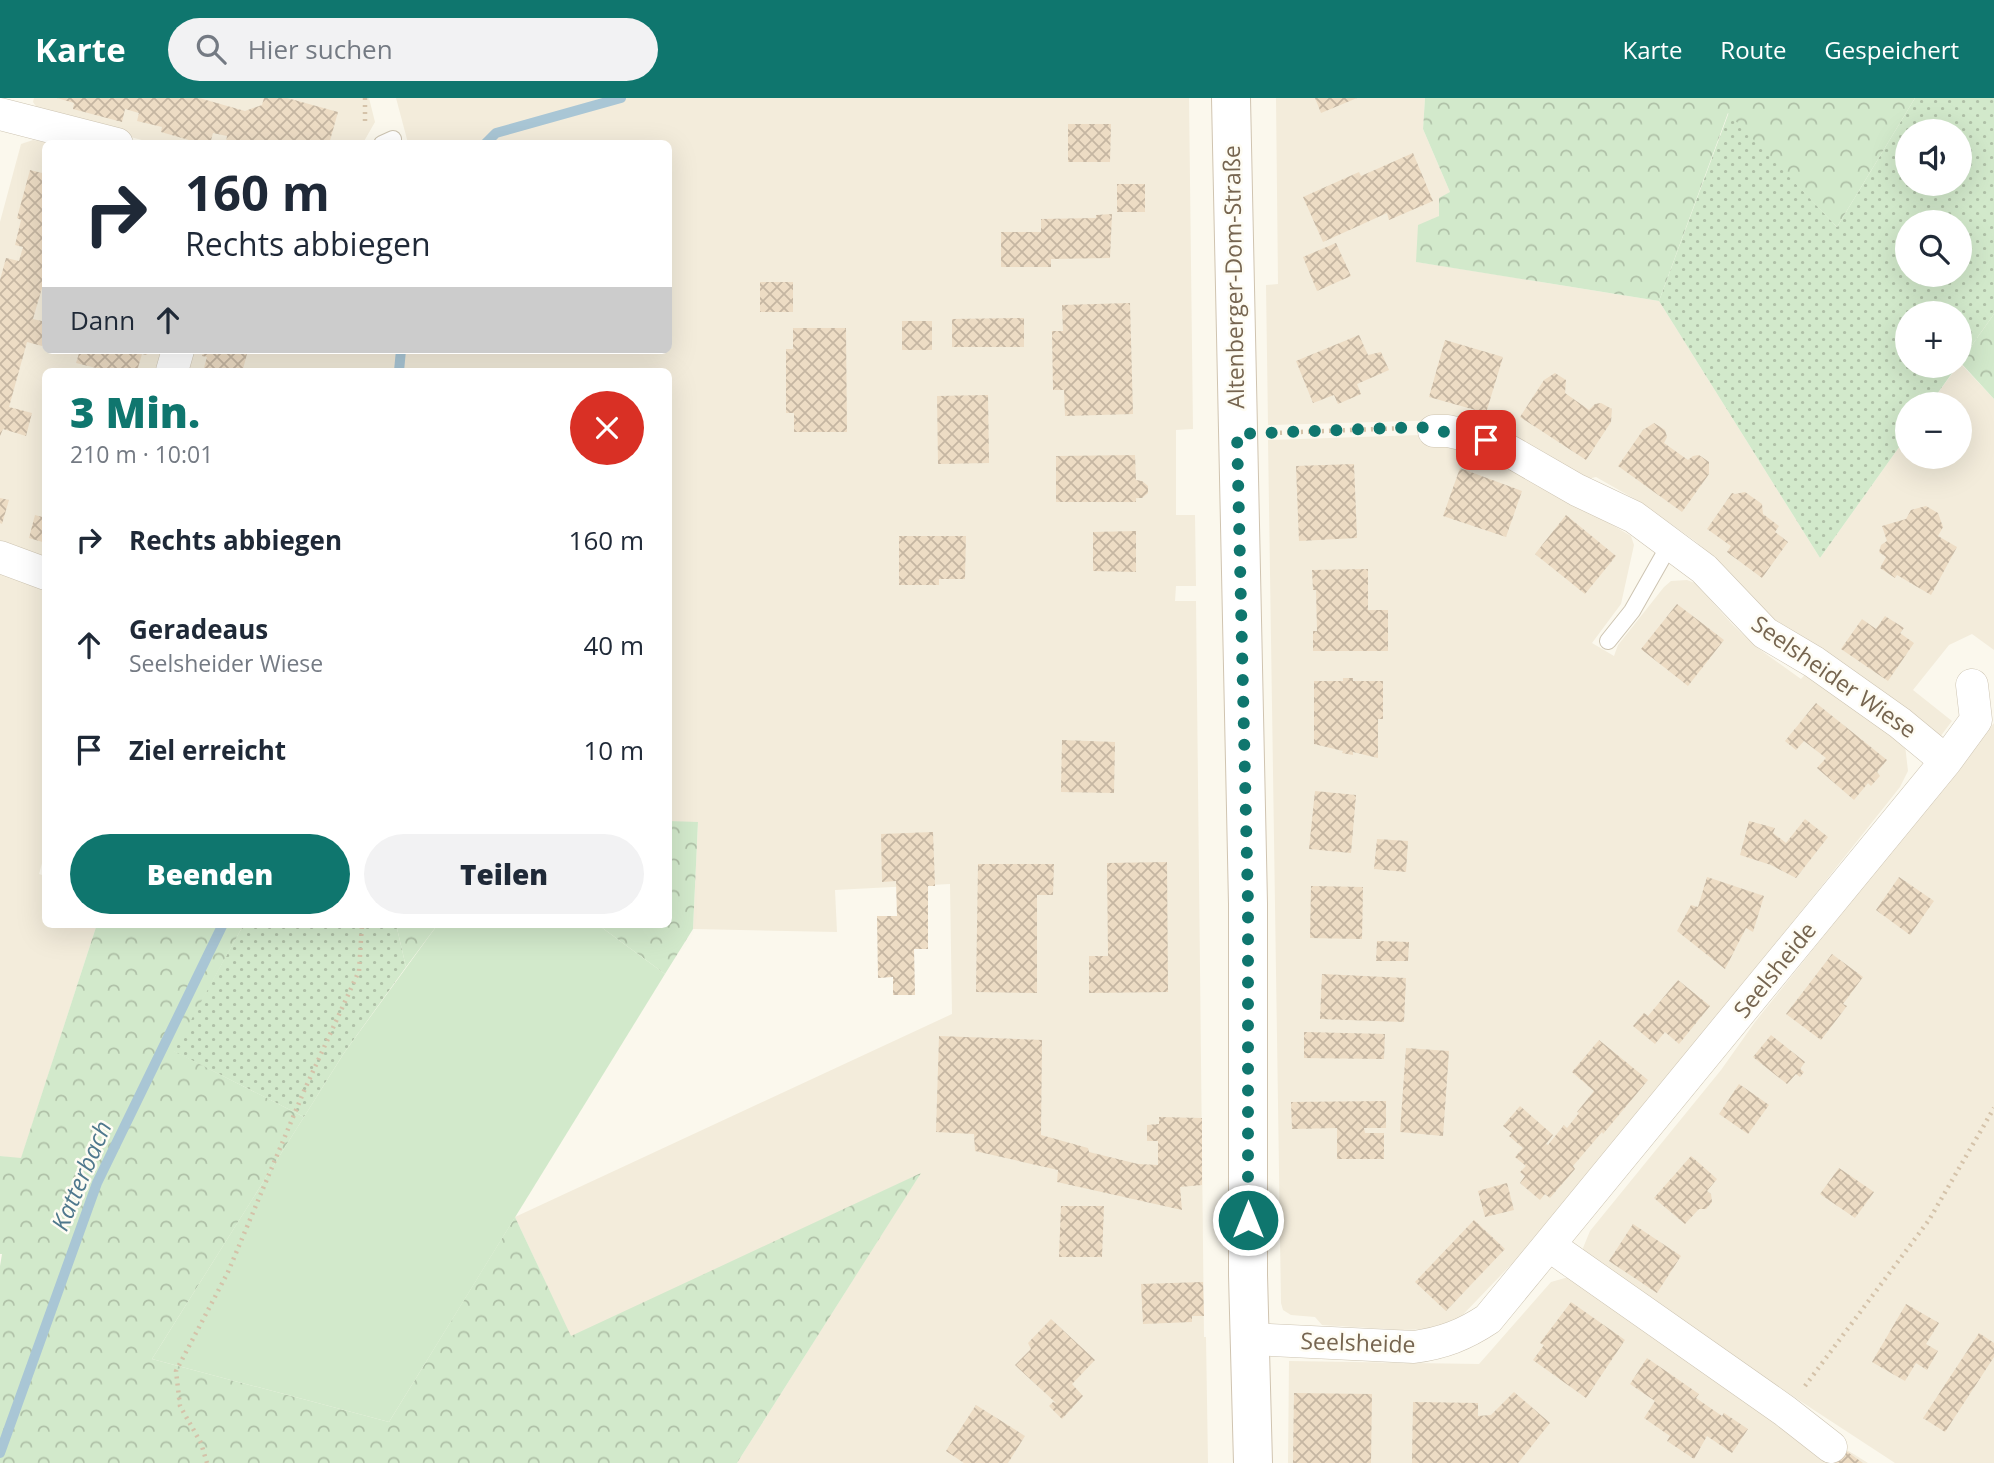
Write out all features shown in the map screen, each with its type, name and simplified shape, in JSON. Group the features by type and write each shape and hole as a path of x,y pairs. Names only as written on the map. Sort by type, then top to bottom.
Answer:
{"main road":[{"name":"Altenberger-Dom-Straße","path":"1231,98 1248,904 1248,1275 1253,1463"}],"street":[{"path":"0,114 101,140"},
{"name":"Seelsheider Wiese","path":"1434,431 1469,435 1504,448 1577,490 1634,517 1704,569 1765,633 1814,662 1879,707 1946,761"},
{"path":"0,557 42,573"},
{"name":"Seelsheide","path":"1251,1339 1414,1347 1439,1344 1467,1333 1488,1319 1946,761 1976,720 1972,685"},
{"path":"1550,1246 1786,1412 1831,1447"}],"lane":[{"path":"1608,641 1632,611 1670,544"}],"path":[{"path":"365,98 365,132"},
{"path":"1237,434 1420,427 1434,431"},
{"path":"207,1463 201,1443 180,1406 176,1371 228,1272 309,1079 359,971 362,928"},
{"path":"1786,1412 1929,1220 1994,1108"}],"shaded area":[{"path":"34,98 369,98 375,122 365,140 142,140 48,115 33,102"},
{"path":"396,98 1189,98 1193,429 1176,430 1176,515 1195,515 1196,586 1176,586 1175,601 1196,601 1204,1337 1208,1463 737,1463 920,1174 571,1337 515,1217 952,1014 950,884 835,890 837,932 693,929 698,823 672,821 672,368 185,368 188,354 672,354 672,140 407,140"},
{"path":"1276,98 1425,98 1423,129 1450,192 1417,262 1659,301 1820,558 1895,453 1895,469 1972,469 1972,392 1939,392 1949,378 1972,378 1972,376 1994,399 1994,650 1972,634 1949,645 1913,690 1952,721 1940,737 1775,621 1722,564 1695,541 1640,502 1596,477 1583,480 1448,420 1268,425 1266,285 1278,284"},
{"path":"33,140 42,142 42,354 160,354 157,368 42,368 42,559 0,543 0,222 21,144"},
{"path":"1420,435 1420,441 1447,442 1498,457 1631,536 1634,545 1621,604 1592,643 1614,656 1618,645 1664,587 1671,581 1687,580 1695,583 1755,646 1801,679 1808,671 1905,745 1908,771 1900,787 1812,898 1526,1249 1454,1324 1431,1329 1402,1330 1322,1325 1315,1317 1291,1315 1283,1310 1281,1303 1268,440"},
{"path":"0,572 42,588 42,863 39,874 42,875 42,928 96,928 21,1159 0,1156"},
{"path":"1994,723 1994,1463 1895,1463 1704,1338 1584,1252 1583,1248 1590,1231 1721,1070 1755,1022"},
{"path":"1570,1278 1868,1463 1288,1463 1289,1361 1479,1364 1551,1282"}],"green space":[{"path":"1425,98 1915,98 1902,119 1895,119 1895,131 1837,227 1728,113 1659,301 1416,262 1418,225 1439,216 1439,198 1450,192 1423,129"},
{"path":"1915,98 1994,98 1994,314 1972,345 1972,301 1895,301 1895,378 1948,378 1939,392 1895,392 1895,453 1820,558 1659,301 1729,112 1837,227 1895,131 1895,196 1972,196 1972,119 1902,119"},
{"path":"1994,314 1994,399 1972,375 1972,345"},
{"path":"672,821 698,822 693,929 665,974 602,928 672,928"},
{"path":"96,928 242,928 174,1051 304,1117 152,1359 389,1422 515,1217 571,1336 921,1173 737,1463 0,1463 0,1156 21,1158"},
{"path":"242,928 397,928 406,967 344,1053 304,1117 173,1051"},
{"path":"397,928 435,928 406,967"},
{"path":"435,928 602,928 665,974 389,1422 152,1359 344,1053"}],"building":[{"path":"57,98 199,98 245,111 262,105 264,98 287,98 338,112 330,140 226,140 227,136 213,133 211,140 189,140 161,132 162,127 137,121 139,113 125,109 122,122 73,109 74,103"},
{"path":"1315,98 1357,98 1321,113"},
{"path":"1068,124 1111,124 1110,162 1068,162"},
{"path":"1413,153 1433,201 1389,220 1387,213 1323,242 1303,197 1359,172 1361,176"},
{"path":"30,170 42,173 42,288 33,319 42,321 42,346 27,342 9,407 32,413 26,436 3,429 0,436 0,280 6,258 19,261 23,247 15,245 21,220 17,218"},
{"path":"1117,184 1145,184 1145,212 1117,212"},
{"path":"1112,214 1110,258 1051,259 1051,267 1001,267 1001,232 1041,232 1041,219 1096,218 1096,215"},
{"path":"1336,243 1351,276 1317,291 1303,257"},
{"path":"760,282 793,282 793,312 760,312"},
{"path":"1130,303 1133,414 1065,416 1064,390 1053,390 1052,331 1063,331 1062,305"},
{"path":"1024,318 1024,347 952,347 952,319"},
{"path":"902,321 932,321 932,350 902,350"},
{"path":"793,328 846,328 847,432 794,432 794,413 786,413 786,349 793,349"},
{"path":"1359,335 1368,355 1381,352 1389,370 1357,384 1361,394 1338,404 1334,395 1313,403 1296,361"},
{"path":"1445,340 1503,357 1486,413 1429,397"},
{"path":"79,354 142,354 138,368 96,368 76,363"},
{"path":"247,354 243,368 204,368 207,357 202,356"},
{"path":"1555,373 1566,380 1565,393 1589,410 1595,404 1601,403 1612,409 1611,422 1586,460 1520,417 1544,380"},
{"path":"988,395 989,463 938,464 937,396"},
{"path":"1654,423 1665,430 1667,437 1664,443 1688,460 1699,455 1709,462 1709,474 1682,512 1618,466 1643,430"},
{"path":"1135,455 1136,480 1148,486 1148,493 1142,498 1136,498 1136,502 1056,502 1056,456"},
{"path":"1354,464 1357,538 1299,541 1296,466"},
{"path":"1460,468 1522,491 1506,537 1443,516"},
{"path":"1745,492 1762,504 1763,514 1779,526 1775,532 1788,542 1762,578 1727,552 1731,546 1707,529 1732,493"},
{"path":"0,498 9,500 2,524 0,523"},
{"path":"1926,506 1938,513 1943,527 1938,536 1957,547 1931,595 1880,568 1886,557 1879,552 1881,545 1887,541 1882,526 1906,519 1911,510"},
{"path":"35,515 42,517 42,542 29,538"},
{"path":"1566,515 1616,556 1585,594 1535,554"},
{"path":"1136,531 1136,572 1093,571 1093,532"},
{"path":"899,536 966,536 965,579 939,579 939,585 899,585"},
{"path":"1368,569 1368,610 1388,610 1388,651 1313,651 1313,631 1317,631 1316,590 1313,590 1312,570"},
{"path":"1677,604 1724,640 1688,686 1641,649"},
{"path":"1885,616 1904,628 1900,633 1914,643 1888,681 1841,649 1862,619 1876,629"},
{"path":"1343,678 1353,678 1353,681 1383,681 1383,719 1378,719 1378,758 1353,752 1353,755 1342,753 1343,751 1314,744 1314,681 1343,681"},
{"path":"1816,703 1887,760 1877,772 1880,776 1871,786 1868,783 1854,800 1817,768 1826,758 1804,741 1796,750 1785,741"},
{"path":"1062,740 1115,742 1114,793 1061,792"},
{"path":"1315,791 1356,795 1351,853 1309,849"},
{"path":"1805,819 1828,837 1796,878 1771,865 1740,855 1749,821 1775,828 1773,833 1786,843"},
{"path":"933,832 935,886 928,886 928,949 914,949 915,995 893,995 893,977 878,978 877,916 897,916 896,881 882,882 881,834"},
{"path":"1377,839 1408,841 1406,872 1374,869"},
{"path":"1167,862 1168,992 1089,993 1089,956 1108,956 1107,863"},
{"path":"978,864 1054,864 1053,895 1037,895 1037,993 976,992"},
{"path":"1707,877 1764,896 1753,932 1746,928 1725,969 1677,931 1691,905 1698,907"},
{"path":"1899,877 1934,901 1910,935 1876,910"},
{"path":"1311,886 1363,887 1362,939 1310,938"},
{"path":"1377,941 1409,942 1408,961 1376,961"},
{"path":"1832,954 1863,977 1843,1004 1847,1006 1821,1040 1786,1014"},
{"path":"1322,974 1406,978 1404,1022 1320,1019"},
{"path":"1678,980 1710,1006 1679,1044 1665,1032 1655,1044 1633,1026 1644,1013 1648,1016"},
{"path":"1304,1032 1385,1034 1384,1059 1304,1058"},
{"path":"1771,1035 1805,1062 1800,1069 1804,1072 1800,1077 1796,1074 1787,1084 1753,1057"},
{"path":"939,1036 1042,1040 1041,1135 1088,1148 1089,1152 1138,1164 1158,1165 1158,1141 1147,1141 1147,1125 1159,1124 1159,1117 1202,1118 1202,1185 1180,1187 1182,1210 1057,1182 1058,1170 975,1151 974,1134 936,1132"},
{"path":"1599,1040 1648,1080 1573,1166 1575,1169 1550,1198 1545,1194 1540,1200 1520,1183 1525,1176 1520,1172 1526,1166 1515,1157 1523,1148 1509,1136 1512,1133 1503,1126 1520,1106 1553,1135 1546,1144 1548,1145 1564,1125 1567,1128 1594,1091 1572,1072"},
{"path":"1406,1048 1449,1051 1443,1136 1400,1132"},
{"path":"1739,1084 1769,1105 1748,1134 1719,1114"},
{"path":"1386,1101 1386,1128 1364,1128 1365,1133 1384,1133 1384,1159 1337,1159 1337,1128 1292,1129 1291,1102"},
{"path":"1691,1156 1717,1179 1707,1191 1711,1194 1712,1202 1706,1209 1699,1209 1685,1224 1654,1198"},
{"path":"1839,1168 1874,1192 1855,1218 1820,1194"},
{"path":"1507,1183 1514,1210 1485,1217 1478,1191"},
{"path":"1061,1206 1104,1206 1102,1257 1059,1257"},
{"path":"1474,1220 1505,1249 1446,1311 1415,1282"},
{"path":"1633,1224 1681,1256 1657,1293 1609,1261"},
{"path":"1203,1282 1204,1316 1192,1316 1192,1322 1143,1324 1141,1284"},
{"path":"1571,1302 1625,1340 1586,1398 1533,1360 1544,1345 1540,1343"},
{"path":"1906,1304 1939,1323 1926,1344 1938,1351 1927,1370 1916,1363 1905,1381 1872,1362"},
{"path":"1051,1319 1095,1360 1072,1384 1083,1396 1062,1419 1049,1406 1053,1402 1056,1403 1015,1365 1031,1349 1028,1343"},
{"path":"1979,1333 1994,1343 1994,1357 1945,1432 1923,1418"},
{"path":"1647,1358 1699,1394 1696,1398 1722,1416 1724,1413 1748,1429 1732,1453 1707,1436 1694,1459 1667,1441 1670,1436 1644,1418 1655,1401 1630,1384"},
{"path":"1514,1392 1550,1423 1518,1463 1412,1463 1413,1402 1478,1403 1478,1416 1491,1415"},
{"path":"1294,1393 1372,1394 1371,1463 1293,1463"},
{"path":"976,1405 1025,1436 1008,1463 964,1463 946,1451"},
{"path":"1842,1448 1863,1463 1832,1463"}],"waterway":[{"name":"Katterbach","path":"489,140 496,133 621,98"},
{"name":"Katterbach","path":"399,368 401,354"},
{"name":"Katterbach","path":"0,1453 97,1183 221,928"}],"route":[{"path":"1248,1220 1248,904 1237,434 1420,427 1486,440"}]}
